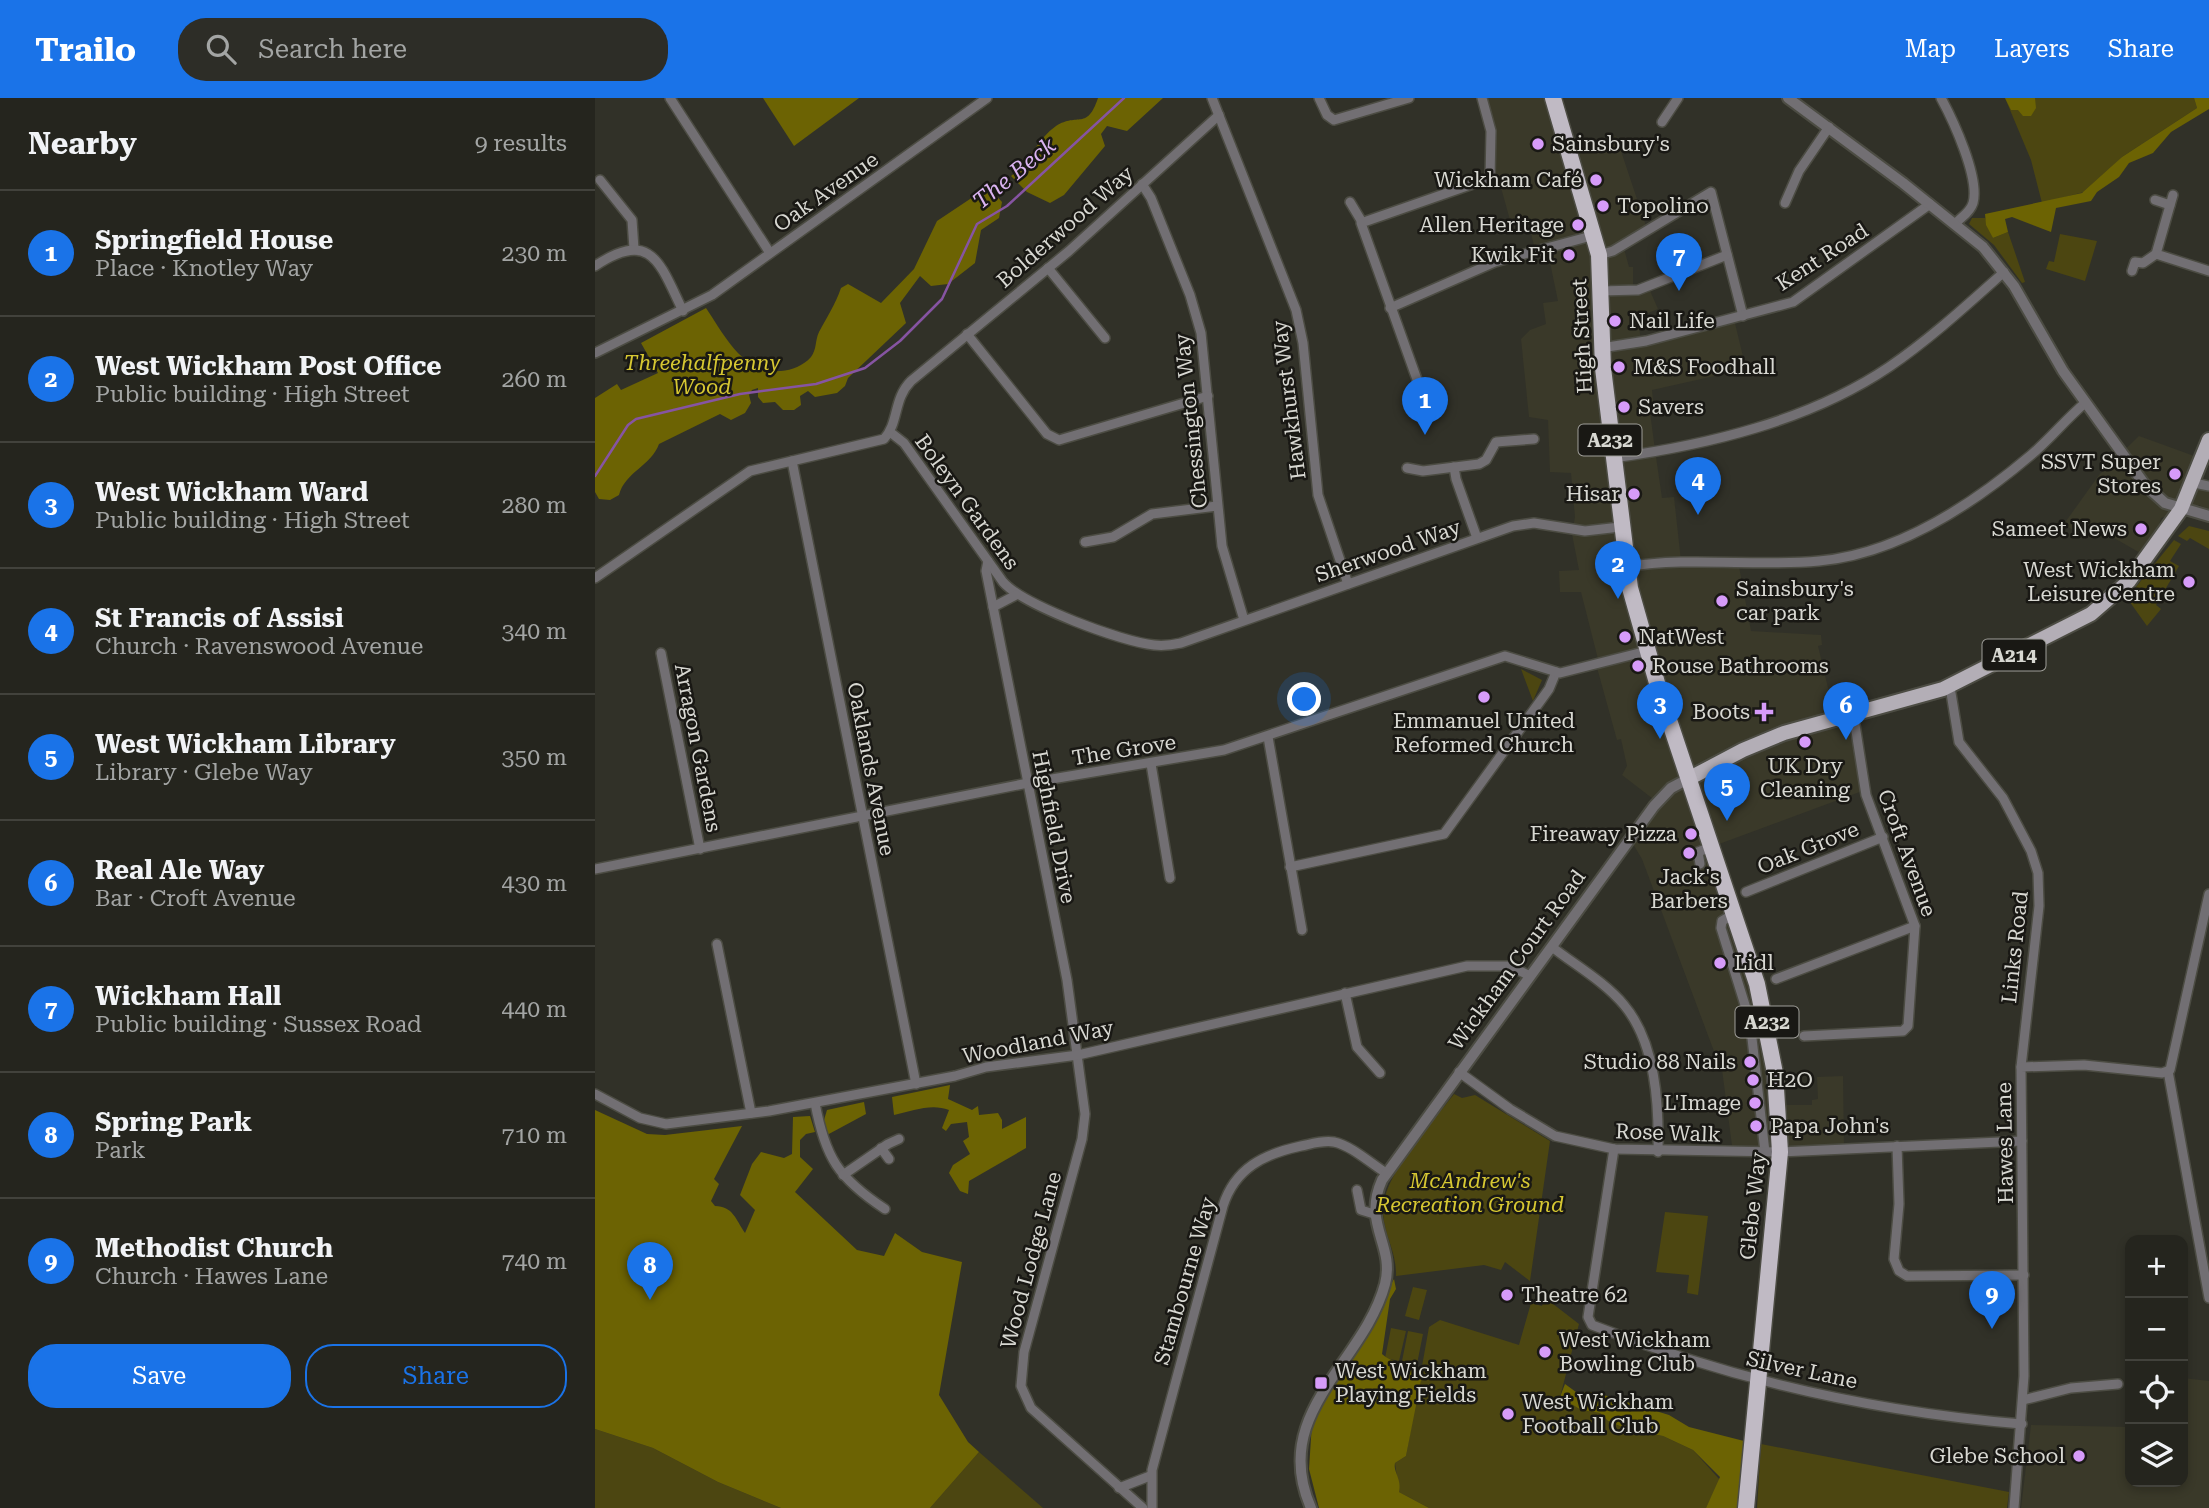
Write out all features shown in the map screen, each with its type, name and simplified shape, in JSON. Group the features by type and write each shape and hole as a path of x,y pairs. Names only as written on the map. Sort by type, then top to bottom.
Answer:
{"highway":[{"name":"High Street","path":"1553,98 1599,255 1601,348 1626,567 1647,650 1688,779"},
{"name":"Glebe Way","path":"1688,779 1734,914 1776,1085 1758,1380 1747,1508"}],"main road":[{"name":"A214","path":"1688,779 1765,740 1853,712 1921,697 1950,687 2071,626 2108,603 2143,564 2182,509 2209,440"}],"street":[{"path":"670,98 770,253"},
{"name":"Oak Avenue","path":"595,353 712,295 987,98"},
{"name":"Hawkhurst Way","path":"1212,98 1296,310 1303,343 1318,495 1348,583"},
{"path":"1318,98 1327,116 1338,120 1409,98"},
{"path":"1362,222 1490,178 1491,131 1482,98"},
{"path":"1662,121 1678,98"},
{"path":"1788,98 1983,247 2004,272 2058,364 2153,494 2165,503 2209,516"},
{"path":"1941,98 1963,150 1973,192 1971,207 1955,223"},
{"name":"Bolderwood Way","path":"890,432 899,396 932,363 1048,268 1219,115"},
{"path":"1785,203 1799,171 1829,127"},
{"path":"600,180 632,220 634,249"},
{"name":"Chessington Way","path":"1142,184 1151,198 1195,309 1204,351 1224,560 1244,620"},
{"path":"1599,255 1613,251 1711,192 1743,316"},
{"path":"2131,271 2135,262 2143,263 2156,254 2172,200 2155,200"},
{"path":"1350,202 1362,222 1419,385"},
{"name":"Kent Road","path":"1601,348 1646,341 1798,299 1930,204"},
{"path":"1390,308 1495,262 1595,235"},
{"path":"595,266 616,253 644,250 656,258 683,311"},
{"path":"2156,254 2209,271"},
{"path":"1600,291 1638,290 1727,256"},
{"path":"1048,268 1105,338"},
{"path":"1612,458 1759,427 1845,392 1913,350 2004,272"},
{"path":"967,334 1047,434 1059,440 1208,396"},
{"path":"1626,567 1681,561 1815,561 1878,549 1968,502 2029,457 2085,403"},
{"path":"595,578 747,473 878,442 890,432"},
{"name":"Boleyn Gardens","path":"890,432 909,450 988,561 1016,594 1037,606 1131,639 1154,645 1173,645"},
{"path":"1407,468 1423,471 1483,462 1496,442 1534,439"},
{"name":"Oaklands Avenue","path":"792,461 916,1083"},
{"path":"1454,467 1456,480 1477,538"},
{"path":"2194,482 2209,486"},
{"path":"1085,542 1113,537 1152,514 1217,506"},
{"name":"Sherwood Way","path":"1173,645 1477,538 1527,523 1578,531 1621,527"},
{"name":"Highfield Drive","path":"988,561 985,568 1078,1055"},
{"path":"993,607 1016,594"},
{"path":"1290,867 1440,835 1448,831 1549,689 1556,672 1647,650"},
{"name":"Arragon Gardens","path":"661,653 700,849"},
{"name":"The Grove","path":"595,869 863,818 1028,783 1217,751 1268,737 1505,656 1556,672"},
{"name":"Links Road","path":"1950,687 1959,743 2003,798 2031,851 2038,873 2039,906 2021,1067"},
{"name":"Croft Avenue","path":"1804,1036 1905,1030 1908,1024 1915,926 1865,790 1853,712"},
{"path":"1268,737 1302,930"},
{"path":"1151,764 1170,878"},
{"name":"Wickham Court Road","path":"1385,1173 1654,806 1671,789 1688,779"},
{"name":"Oak Grove","path":"1746,892 1883,837"},
{"path":"1700,864 1698,852 1711,847"},
{"path":"2209,894 2173,1065 2168,1071 2209,1298"},
{"path":"1776,979 1915,926"},
{"path":"717,944 751,1112"},
{"path":"1552,947 1617,998 1635,1022 1651,1068 1658,1152"},
{"name":"Woodland Way","path":"595,1094 636,1116 662,1124 815,1103 987,1067 1078,1055 1481,964 1514,967 1529,976"},
{"path":"1345,993 1357,1047 1380,1073"},
{"name":"Wood Lodge Lane","path":"1078,1055 1085,1114 1084,1130 1024,1350 1020,1381 1023,1395 1035,1413 1143,1508"},
{"name":"Hawes Lane","path":"2014,1508 2023,1401 2021,1067 2074,1065 2168,1071"},
{"name":"Rose Walk","path":"1459,1072 1510,1109 1559,1138 1614,1149 1658,1152 1772,1152 2022,1141"},
{"path":"815,1103 824,1146 843,1175 857,1190 885,1209"},
{"path":"843,1175 881,1148 899,1139"},
{"name":"Stambourne Way","path":"1152,1508 1150,1476 1221,1212 1236,1180 1246,1168 1265,1157 1325,1142 1344,1147 1385,1173"},
{"path":"1897,1146 1899,1204 1894,1259 1899,1271 1912,1276 2024,1275"},
{"path":"881,1148 889,1159"},
{"name":"Silver Lane","path":"1614,1149 1590,1324 1758,1380 1954,1418 2022,1424"},
{"path":"1311,1508 1303,1465 1308,1420 1317,1400 1373,1312 1386,1279 1387,1262 1374,1214 1385,1173"},
{"path":"1357,1190 1361,1210 1374,1214"},
{"path":"2023,1401 2071,1388 2118,1384"},
{"path":"1119,1488 1150,1476"}],"shaded area":[{"path":"1482,98 1553,98 1571,150 1616,136 1647,229 1623,245 1629,267 1633,267 1633,290 1648,286 1658,309 1638,317 1641,342 1734,319 1746,369 1652,390 1654,411 1650,412 1655,450 1662,498 1674,497 1681,561 1738,561 1751,631 1821,635 1822,645 1818,646 1835,717 1853,712 1865,790 1711,847 1744,946 1779,1105 1812,1105 1812,1100 1818,1099 1817,1077 1843,1076 1844,1149 1733,1153 1721,1062 1718,1062 1642,859 1630,839 1657,802 1622,775 1627,766 1621,739 1617,740 1596,664 1599,663 1581,592 1560,592 1559,571 1579,570 1572,534 1575,517 1571,473 1550,472 1548,420 1529,417 1521,339 1530,330 1546,324 1543,303 1558,301 1547,248 1535,250 1527,216 1510,220 1500,184 1490,178 1492,165"},
{"path":"2139,436 2197,457 2192,487 2209,490 2209,510 2199,505 2161,518 2158,529 2142,554 2088,523 2080,535 2064,524 2099,475"},
{"name":"Glebe School","path":"2188,1379 2209,1381 2209,1508 2021,1508 2031,1425 2125,1427 2125,1487 2188,1487"}],"green space":[{"path":"763,98 859,98 794,146"},
{"path":"1098,98 1163,98 1127,131 1107,126 1101,134 1105,146 1064,195 1050,203 1027,192 1011,176 1049,131 1064,122 1086,118"},
{"path":"2005,98 2194,98 2197,108 2122,157 2088,191 2042,203 2031,160"},
{"path":"2005,98 2035,98 2036,108 2031,116 2023,116 2018,110 2011,110"},
{"path":"2194,98 2209,98 2209,109 2171,132 2153,153 2129,163 2119,177 2097,192 2091,201 2056,208 2051,232 2012,217 2005,219 2008,232 1993,238 1986,225 1985,214 2082,193 2122,157 2197,108"},
{"name":"Threehalfpenny Wood","path":"988,187 1002,202 999,218 981,230 975,263 948,284 931,286 920,276 900,303 906,323 848,378 845,386 837,393 815,397 808,391 800,396 801,405 794,410 783,410 775,402 763,403 758,397 758,388 752,390 749,395 751,403 745,413 731,420 720,414 659,444 650,458 627,480 619,495 610,500 599,499 595,492 595,398 617,384 621,390 658,373 641,343 706,308 728,341 746,360 768,370 781,371 797,367 813,354 819,332 841,288 848,284 881,303 914,269 937,221"},
{"path":"1972,218 1985,218 1993,238 2008,232 2025,282 2022,283 1994,245 1969,224"},
{"path":"2060,234 2097,241 2085,281 2046,269 2049,261 2054,262"},
{"path":"2189,526 2209,531 2209,549 2190,538 2187,541 2178,536"},
{"path":"2174,540 2181,544 2170,561 2179,566 2156,605 2161,609 2147,626 2127,598"},
{"path":"1521,669 1542,680 1533,701"},
{"path":"950,1085 948,1099 972,1110 978,1106 979,1115 998,1113 1002,1120 1002,1129 1026,1117 1026,1148 969,1181 968,1194 960,1191 949,1173 953,1165 970,1154 963,1141 969,1137 967,1122 951,1124 946,1131 942,1128 949,1110 935,1107 894,1115 892,1097"},
{"name":"McAndrew's Recreation Ground","path":"1454,1094 1462,1098 1475,1095 1550,1141 1530,1281 1505,1262 1501,1270 1484,1265 1396,1276 1395,1260 1383,1213 1390,1183 1409,1151"},
{"path":"864,1102 866,1114 827,1135 824,1120 827,1110"},
{"path":"595,1110 647,1134 665,1135 742,1126 714,1179 719,1184 711,1201 715,1206 730,1211 745,1233 755,1210 740,1195 752,1164 761,1152 784,1158 792,1154 793,1117 810,1116 815,1132 806,1134 800,1140 800,1157 813,1169 795,1192 857,1250 884,1256 895,1233 922,1252 962,1262 939,1395 968,1442 979,1452 930,1508 781,1508 718,1482 653,1448 595,1429"},
{"path":"1665,1212 1708,1216 1698,1295 1687,1293 1689,1275 1656,1272"},
{"path":"1394,1279 1396,1289 1390,1299 1382,1354 1418,1370 1421,1380 1406,1456 1395,1463 1395,1470 1399,1492 1429,1508 1319,1508 1309,1469 1312,1423"},
{"path":"1413,1287 1427,1290 1419,1320 1405,1316"},
{"name":"West Wickham Football Club","path":"1544,1297 1579,1324 1560,1397 1581,1410 1600,1413 1608,1421 1629,1430 1663,1436 1693,1450 1720,1480 1706,1508 1429,1508 1399,1492 1395,1463 1406,1456 1429,1327 1440,1320 1519,1345 1531,1303 1542,1306"},
{"path":"1391,1328 1406,1331 1399,1361 1385,1358"},
{"path":"1408,1331 1423,1334 1417,1364 1402,1361"},
{"path":"1565,1384 1576,1392 1594,1392 1669,1415 1689,1427 1744,1441 1739,1508 1706,1508 1720,1477 1693,1450 1663,1436 1629,1430 1608,1421 1600,1413 1581,1410 1560,1397"},
{"path":"595,1429 653,1448 718,1482 781,1508 595,1508"},
{"path":"1761,1444 2009,1492 2007,1508 1757,1508"},
{"path":"979,1452 1043,1508 930,1508"}],"waterway":[{"name":"The Beck","path":"595,476 628,425 636,419 740,394 816,384 865,368 900,341 942,299 977,224 1007,206 1124,98"}],"place":[{"name":"Sainsbury's","path":"1538,144"},
{"name":"Wickham Café","path":"1596,180"},
{"name":"Topolino","path":"1603,206"},
{"name":"Allen Heritage","path":"1578,225"},
{"name":"Kwik Fit","path":"1569,255"},
{"name":"Wickham Hall","path":"1679,291"},
{"name":"Nail Life","path":"1615,321"},
{"name":"M&S Foodhall","path":"1619,367"},
{"name":"Savers","path":"1624,407"},
{"name":"Springfield House","path":"1425,435"},
{"name":"SSVT Super Stores","path":"2175,474"},
{"name":"Hisar","path":"1634,494"},
{"name":"St Francis of Assisi","path":"1698,515"},
{"name":"Sameet News","path":"2141,529"},
{"name":"West Wickham Leisure Centre","path":"2189,582"},
{"name":"West Wickham Post Office","path":"1618,599"},
{"name":"Sainsbury's car park","path":"1722,601"},
{"name":"NatWest","path":"1625,637"},
{"name":"Rouse Bathrooms","path":"1638,666"},
{"name":"Emmanuel United Reformed Church","path":"1484,697"},
{"name":"Boots","path":"1764,712"},
{"name":"West Wickham Ward","path":"1660,739"},
{"name":"Real Ale Way","path":"1846,740"},
{"name":"UK Dry Cleaning","path":"1805,742"},
{"name":"West Wickham Library","path":"1727,821"},
{"name":"Fireaway Pizza","path":"1691,834"},
{"name":"Jack's Barbers","path":"1689,853"},
{"name":"Lidl","path":"1720,963"},
{"name":"Studio 88 Nails","path":"1750,1062"},
{"name":"H2O","path":"1753,1080"},
{"name":"L'Image","path":"1755,1103"},
{"name":"Papa John's","path":"1756,1126"},
{"name":"Theatre 62","path":"1507,1295"},
{"name":"Spring Park","path":"650,1300"},
{"name":"Methodist Church","path":"1992,1329"},
{"name":"West Wickham Bowling Club","path":"1545,1352"},
{"name":"West Wickham Playing Fields","path":"1321,1383"},
{"name":"West Wickham Football Club","path":"1508,1414"},
{"name":"Glebe School","path":"2079,1456"}]}
